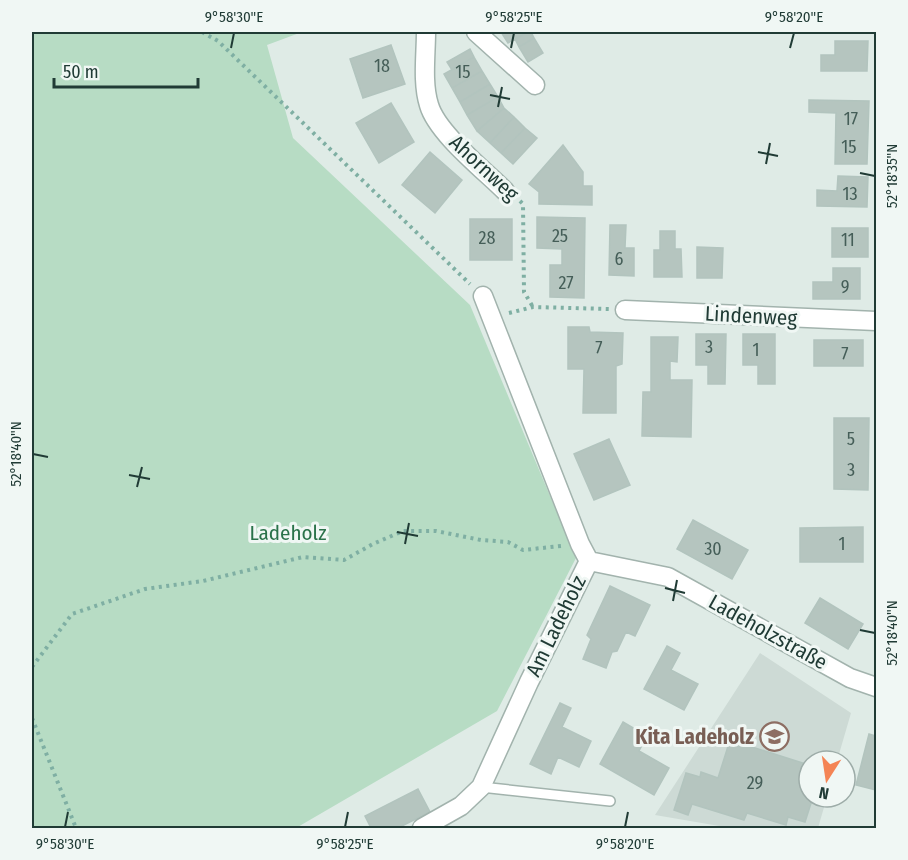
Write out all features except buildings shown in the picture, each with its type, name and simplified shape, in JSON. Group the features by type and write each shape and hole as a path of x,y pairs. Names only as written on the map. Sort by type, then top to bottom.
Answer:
{"street":[{"name":"Ahornweg","path":"426,32 426,83 429,106 441,128 505,190"},
{"path":"476,32 535,85"},
{"name":"Am Ladeholz","path":"422,828 461,806 481,787 529,682 589,561 580,544 483,296"},
{"name":"Lindenweg","path":"625,310 876,321"},
{"name":"Ladeholzstraße","path":"589,561 668,577 850,678 876,687"}],"lane":[{"path":"481,787 610,801"}],"path":[{"path":"202,32 218,41 483,296"},
{"name":"Ahornweg","path":"505,190 523,204 524,292 533,307"},
{"path":"491,317 533,307 625,310"},
{"path":"32,667 72,614 145,589 203,581 303,556 344,560 403,531 436,531 481,540 508,542 523,550 580,544"},
{"path":"32,718 76,828"}],"shaded area":[{"name":"Kita Ladeholz","path":"760,653 851,713 840,749 797,749 797,809 824,809 818,828 731,828 655,815"}],"green space":[{"name":"Ladeholz","path":"32,32 302,32 267,45 293,138 470,305 576,558 497,711 296,828 32,828"}],"place":[{"name":"Kita Ladeholz","path":"775,737"}]}
